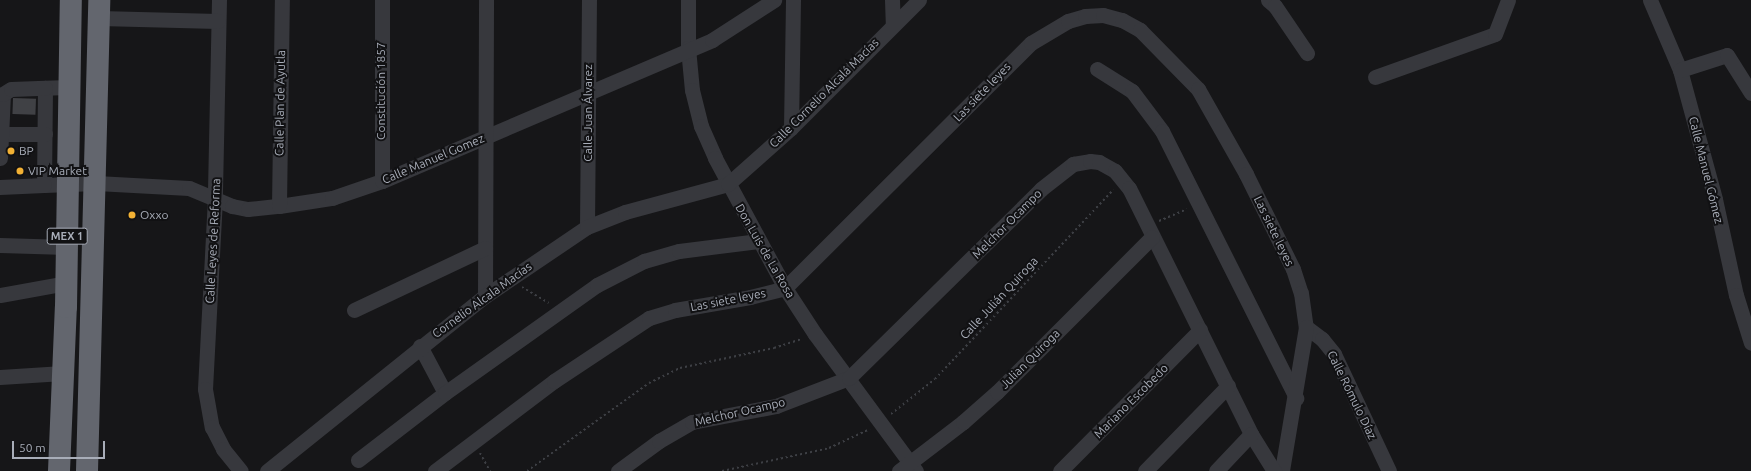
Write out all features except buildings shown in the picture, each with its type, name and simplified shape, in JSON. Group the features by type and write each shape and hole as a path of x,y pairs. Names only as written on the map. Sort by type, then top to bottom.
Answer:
{"highway":[{"name":"MEX 1","path":"59,471 67,247 68,87 71,0"},
{"path":"86,0 89,9 99,9"},
{"name":"MEX 1","path":"87,471 96,183 99,9"}],"street":[{"name":"Calle Leyes de Reforma","path":"219,0 215,198 205,389 206,404 212,427 220,444 241,471"},
{"name":"Calle Plan de Ayutla","path":"278,206 282,0"},
{"name":"Constitución 1857","path":"382,0 382,181"},
{"path":"485,296 486,0"},
{"name":"Calle Juan Álvarez","path":"587,227 589,0"},
{"name":"Don Luis de La Rosa","path":"688,0 688,48 692,90 701,126 728,184 758,241 815,334 881,422 908,468"},
{"name":"Calle Manuel Gomez","path":"0,187 96,183 189,188 232,206 248,208 278,206 332,198 382,181 588,93 688,48 712,40 774,0"},
{"path":"791,128 793,0"},
{"path":"892,0 892,25"},
{"name":"Calle Cornelio Alcalá Macías","path":"728,184 791,128 892,25 919,0"},
{"path":"1268,0 1275,6 1307,53"},
{"path":"1375,76 1495,34 1508,0"},
{"name":"Calle Manuel Gómez","path":"1650,0 1680,70 1715,199 1736,295 1751,343"},
{"path":"99,9 218,21"},
{"name":"Las siete leyes","path":"435,471 606,344 649,318 675,310 750,297 786,288 1032,43 1068,21 1085,16 1103,15 1122,20 1140,30 1180,67 1210,106 1293,269 1302,292 1306,327 1296,398 1282,471"},
{"path":"1680,70 1727,55 1751,93"},
{"path":"1097,69 1132,91 1162,131 1296,398"},
{"path":"0,158 2,98 5,91 11,89 68,87"},
{"path":"44,185 45,88"},
{"path":"2,134 44,134"},
{"name":"Melchor Ocampo","path":"618,471 659,440 692,422 776,406 849,378 1057,175 1073,164 1090,161 1108,166 1123,179 1251,434 1274,471"},
{"name":"Cornelio Alcala Macías","path":"267,471 420,346 485,296 587,227 625,212 728,184"},
{"name":"Julian Quiroga","path":"908,468 997,392 1150,232"},
{"path":"358,460 445,393 597,285 644,261 679,252 758,241"},
{"path":"0,245 67,247"},
{"path":"354,310 485,248"},
{"path":"0,295 66,283"},
{"name":"Calle Rómulo Díaz","path":"1306,327 1322,339 1334,354 1389,471"},
{"name":"Mariano Escobedo","path":"1060,471 1200,330"},
{"path":"420,346 445,393"},
{"path":"0,377 63,373"},
{"path":"1145,471 1228,386"},
{"path":"1216,471 1251,434"}],"path":[{"name":"Calle Julián Quiroga","path":"722,471 829,448 881,422 935,379 1123,179"},
{"path":"1150,232 1174,214 1200,205"},
{"path":"508,279 560,310"},
{"path":"527,471 649,383 680,368 774,348 815,334"},
{"path":"474,441 490,471"}],"place":[{"name":"BP","path":"11,151"},
{"name":"VIP Market","path":"20,171"},
{"name":"Oxxo","path":"132,215"}]}
